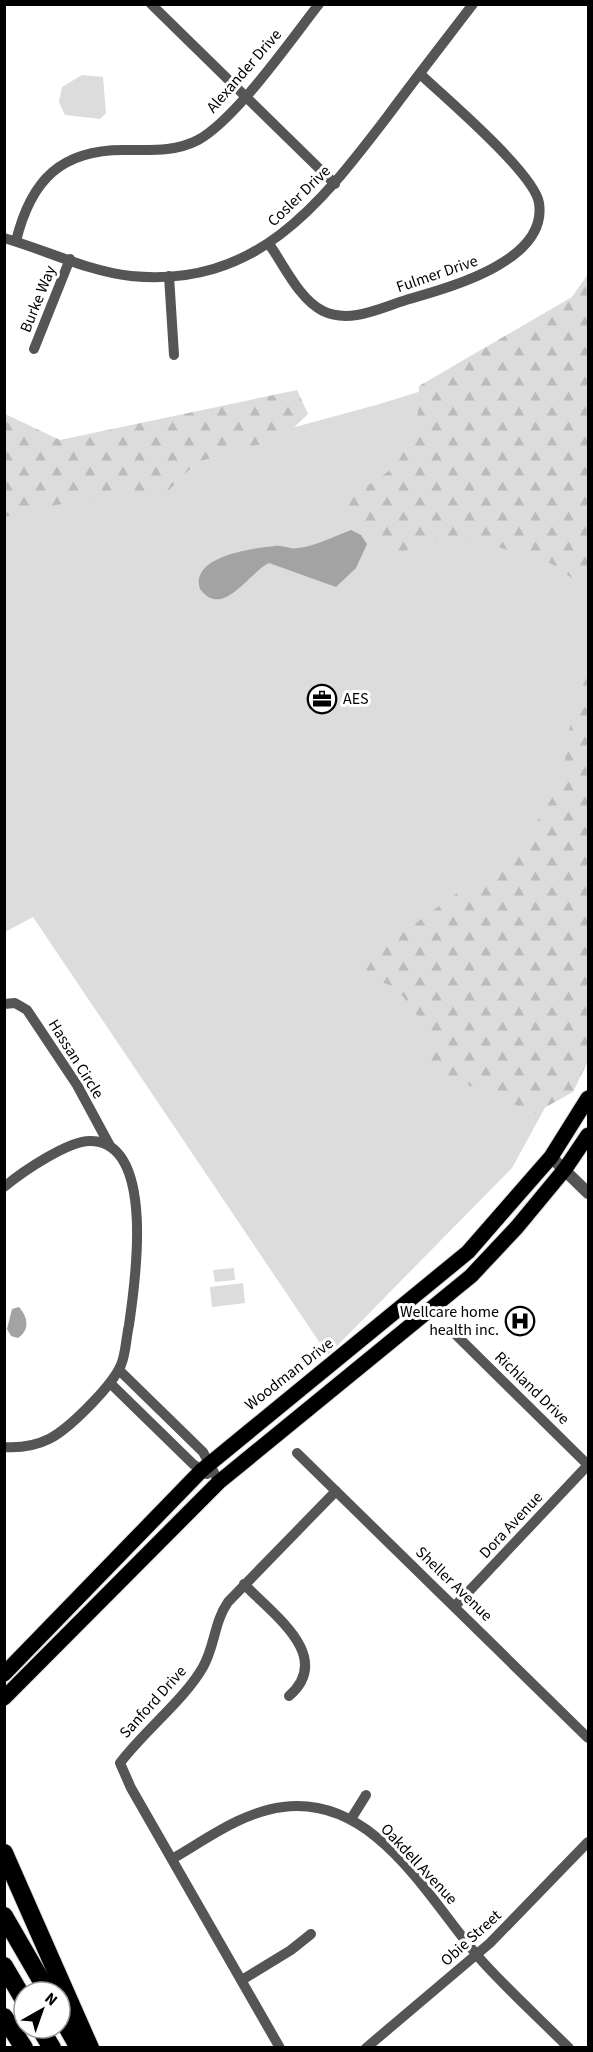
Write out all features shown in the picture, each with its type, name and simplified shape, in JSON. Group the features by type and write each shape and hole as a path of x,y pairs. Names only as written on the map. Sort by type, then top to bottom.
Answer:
{"highway":[{"path":"4,1853 90,2048"},
{"path":"4,1916 41,1980"},
{"path":"4,1966 12,1980"},
{"path":"4,2017 24,2048"}],"main road":[{"name":"Woodman Drive","path":"4,1674 206,1467 254,1425 446,1272 487,1232 550,1157 588,1098"},
{"path":"4,1698 219,1482 471,1276 517,1227 565,1169 588,1135"}],"street":[{"path":"151,4 335,184"},
{"name":"Alexander Drive","path":"10,240 34,192 62,164 85,153 101,150 160,151 185,146 209,133 244,96 319,4"},
{"name":"Cosler Drive","path":"10,240 119,274 169,276 216,268 269,244 297,222 335,184 473,4"},
{"name":"Fulmer Drive","path":"269,244 311,302 323,311 345,316 369,312 482,275 506,262 529,238 540,213 533,185 420,74"},
{"name":"Burke Way","path":"34,349 70,259"},
{"path":"169,276 174,355"},
{"name":"Hassan Circle","path":"4,1004 15,1003 27,1010 77,1085 110,1146 128,1167 138,1238 132,1302 119,1370 111,1384 50,1439 23,1447 4,1447"},
{"path":"5,1185 77,1143 94,1140 110,1146"},
{"path":"550,1157 588,1193"},
{"name":"Richland Drive","path":"454,1333 588,1465"},
{"path":"119,1370 203,1452 206,1467"},
{"path":"111,1384 206,1467 219,1482"},
{"name":"Sheller Avenue","path":"297,1453 588,1738"},
{"name":"Dora Avenue","path":"455,1606 588,1465"},
{"name":"Sanford Drive","path":"280,2048 131,1788 120,1763 133,1745 197,1677 209,1655 222,1610 244,1584 336,1491"},
{"path":"244,1584 301,1645 305,1669 299,1684 288,1696"},
{"path":"351,1819 366,1795"},
{"name":"Oakdell Avenue","path":"172,1859 243,1819 270,1809 319,1808 351,1819 383,1843 444,1912 476,1954 569,2048"},
{"name":"Obie Street","path":"366,2048 476,1954 588,1842"},
{"path":"242,1980 291,1950 310,1934"}],"green space":[{"path":"82,75 103,77 106,113 100,119 65,115 59,102 62,87"},
{"path":"588,274 588,589 550,563 488,544 443,541 384,556 344,501 395,467 417,429 419,386 572,297"},
{"path":"588,340 588,1029 512,1168 328,1355 33,917 5,932 5,474 120,475 376,405"},
{"path":"297,390 308,414 283,438 197,462 165,494 113,492 5,517 5,414 60,440"},
{"path":"588,675 588,1061 573,1092 535,1113 430,1069 428,1030 396,987 363,976 376,952 479,877 527,837 563,781 568,734 579,693"},
{"path":"234,1268 235,1280 215,1282 213,1270"},
{"path":"243,1283 245,1303 212,1307 210,1287"}],"shaded area":[{"path":"351,530 361,535 367,544 356,568 336,587 269,563 227,597 218,599 209,597 200,589 199,578 204,569 213,561 239,552 265,547 305,547"},
{"path":"19,1307 24,1315 26,1327 18,1338 11,1336 7,1329 12,1309"}],"place":[{"name":"AES","path":"322,699"},
{"name":"Wellcare home health inc.","path":"520,1321"}]}
